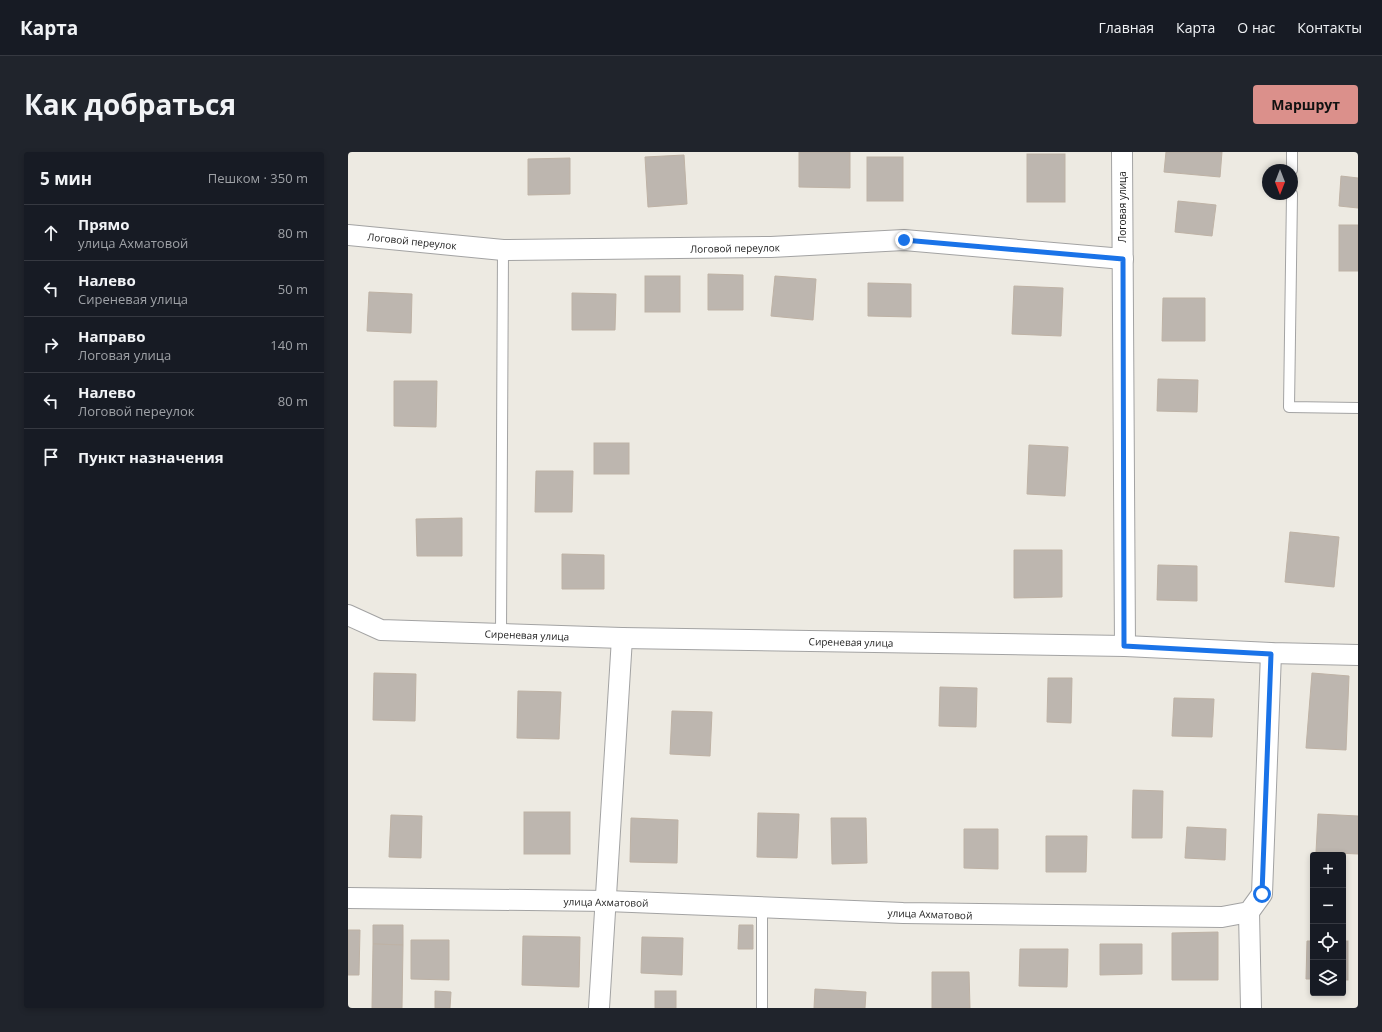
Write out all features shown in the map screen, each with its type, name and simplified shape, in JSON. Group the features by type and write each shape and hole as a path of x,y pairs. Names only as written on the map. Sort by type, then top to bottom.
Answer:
{"street":[{"name":"Логовая улица","path":"1122,152 1124,646"},
{"name":"Логовой переулок","path":"348,235 503,250 771,248 904,240 1123,259"},
{"name":"Сиреневая улица","path":"348,615 381,630 622,638 1124,646 1271,654 1358,655"},
{"path":"599,1008 607,901 622,638"},
{"path":"1251,1008 1249,912 1262,894 1271,654"},
{"name":"улица Ахматовой","path":"348,898 607,901 903,913 1029,916 1222,917 1249,912"}],"lane":[{"path":"1292,152 1292,164"},
{"path":"1292,200 1289,407 1358,408"},
{"path":"501,634 503,250"},
{"path":"762,907 762,1008"}],"building":[{"path":"799,152 850,152 850,188 799,187"},
{"path":"1166,152 1222,152 1220,177 1164,172"},
{"path":"1027,154 1065,154 1065,202 1027,202"},
{"path":"684,155 687,204 648,207 645,157"},
{"path":"867,157 903,157 903,201 867,201"},
{"path":"570,158 570,194 528,195 528,159"},
{"path":"1341,176 1358,178 1358,208 1339,206"},
{"path":"1178,201 1216,205 1212,236 1175,232"},
{"path":"1339,225 1358,225 1358,271 1339,271"},
{"path":"708,274 743,275 743,310 708,310"},
{"path":"645,276 680,276 680,312 645,312"},
{"path":"775,276 816,279 813,320 771,316"},
{"path":"868,283 911,284 911,317 868,316"},
{"path":"1014,286 1063,288 1061,336 1012,334"},
{"path":"369,292 412,294 411,333 367,331"},
{"path":"572,293 616,294 615,330 572,330"},
{"path":"1163,298 1205,298 1205,341 1162,341"},
{"path":"1158,379 1198,380 1197,412 1157,411"},
{"path":"394,381 437,381 436,427 394,426"},
{"path":"594,443 629,443 629,474 594,474"},
{"path":"1029,445 1068,447 1065,496 1027,494"},
{"path":"536,471 573,471 572,512 535,512"},
{"path":"462,518 462,556 417,556 416,519"},
{"path":"1290,532 1339,537 1334,587 1285,582"},
{"path":"1014,550 1062,550 1062,597 1014,598"},
{"path":"562,554 604,555 604,589 562,589"},
{"path":"1158,565 1197,566 1197,601 1157,600"},
{"path":"374,673 416,674 415,721 373,720"},
{"path":"1312,673 1349,676 1346,750 1306,748"},
{"path":"1048,678 1072,678 1071,723 1047,722"},
{"path":"940,687 977,688 976,727 939,726"},
{"path":"518,691 561,692 559,739 517,738"},
{"path":"1174,698 1214,699 1212,737 1172,736"},
{"path":"672,711 712,712 710,756 670,754"},
{"path":"1133,790 1163,791 1162,838 1132,838"},
{"path":"524,812 570,812 570,854 524,854"},
{"path":"758,813 799,814 797,858 757,857"},
{"path":"1318,814 1358,816 1358,854 1346,853 1346,852 1316,852"},
{"path":"391,815 422,816 421,858 389,857"},
{"path":"631,818 678,820 677,863 630,862"},
{"path":"831,818 866,818 867,863 832,864"},
{"path":"1187,827 1226,829 1225,860 1185,858"},
{"path":"964,829 998,829 998,869 964,868"},
{"path":"1046,836 1087,836 1086,872 1046,872"},
{"path":"373,925 403,925 403,945 373,944"},
{"path":"739,925 753,925 753,949 738,949"},
{"path":"348,930 360,930 359,975 348,975"},
{"path":"1218,932 1218,980 1172,980 1172,933"},
{"path":"523,936 580,937 579,987 522,985"},
{"path":"642,937 683,938 682,975 641,973"},
{"path":"411,940 449,940 449,980 411,979"},
{"path":"1307,941 1310,941 1310,979 1306,979"},
{"path":"1346,941 1348,941 1348,980 1346,980"},
{"path":"373,944 403,945 402,1008 372,1008"},
{"path":"1100,944 1142,944 1142,974 1100,975"},
{"path":"1020,949 1068,949 1067,987 1019,986"},
{"path":"932,972 969,972 970,1008 932,1008"},
{"path":"815,989 866,992 865,1008 814,1008"},
{"path":"435,991 451,992 450,1008 435,1008"},
{"path":"655,991 676,991 676,1008 655,1008"}],"route":[{"path":"904,240 1123,259 1124,646 1271,654 1262,856 1262,894"}]}
